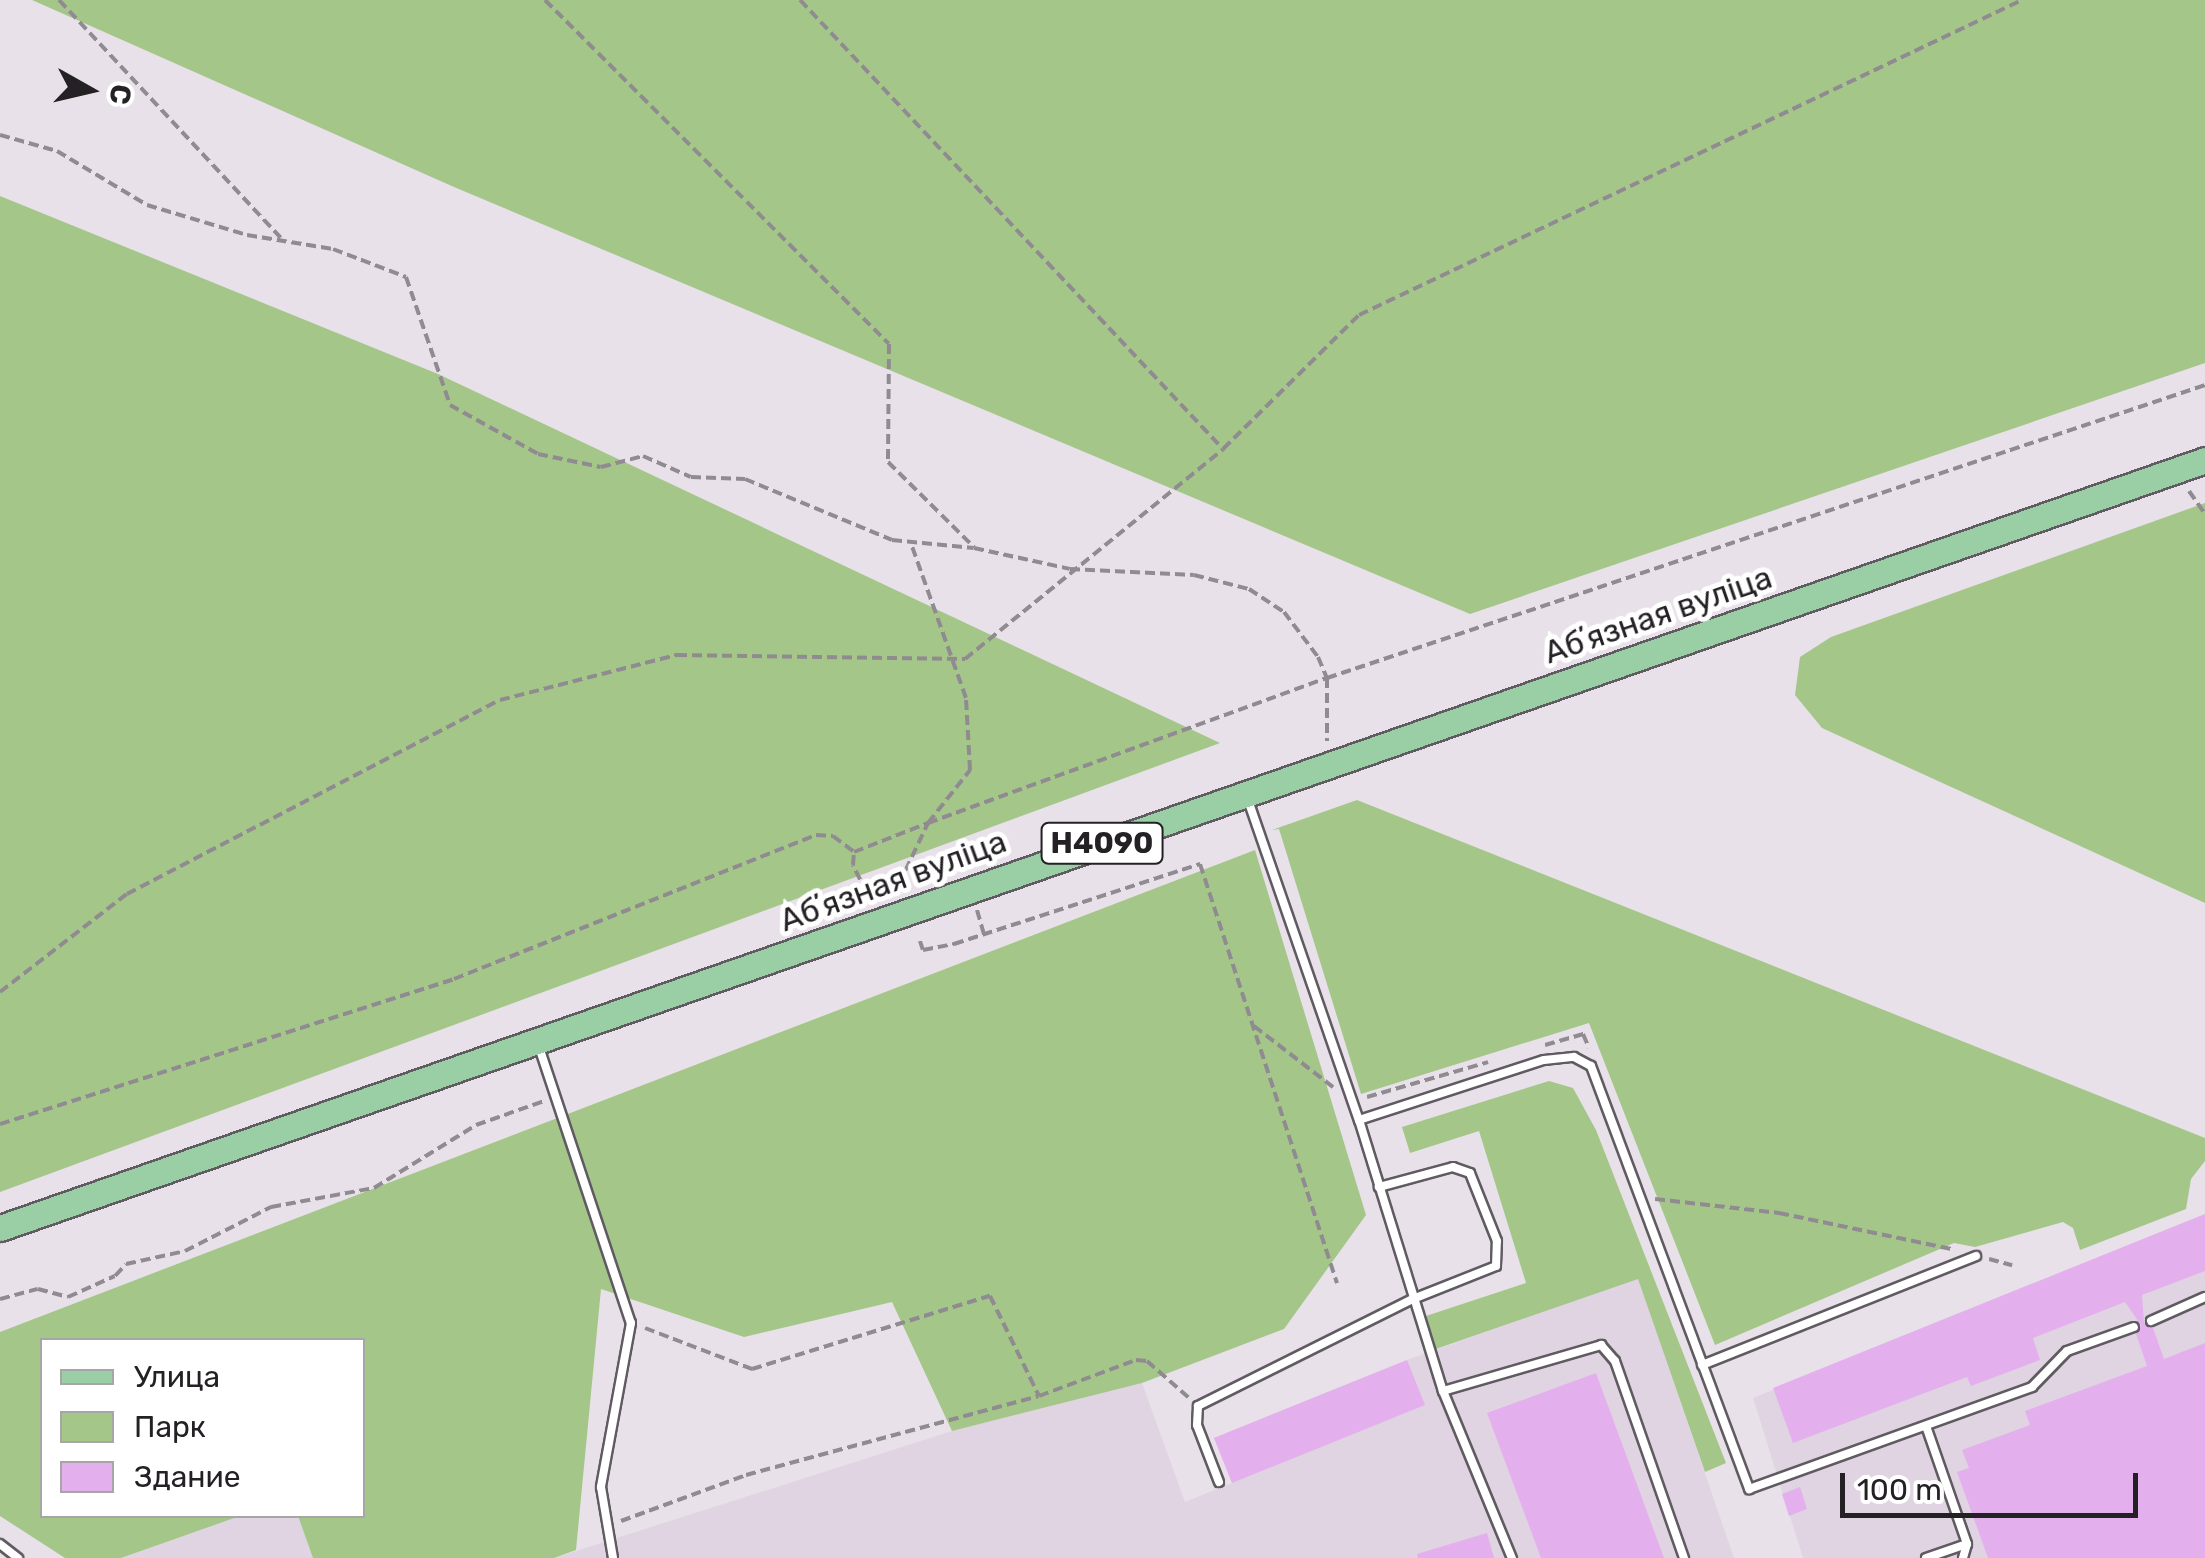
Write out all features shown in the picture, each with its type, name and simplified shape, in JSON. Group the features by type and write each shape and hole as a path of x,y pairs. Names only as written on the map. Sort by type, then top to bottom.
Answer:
{"main road":[{"name":"Абʼязная вуліца","path":"0,1228 536,1038 1247,796 2205,460"}],"lane":[{"path":"1247,796 1360,1120 1444,1391 1512,1558"},
{"path":"536,1038 631,1323 601,1488 602,1528 612,1558"},
{"path":"1360,1120 1544,1060 1574,1058 1591,1066 1749,1489 2032,1387 2067,1350 2134,1327"},
{"path":"1219,1482 1197,1425 1198,1406 1413,1298 1496,1266 1498,1241 1477,1181 1461,1168 1379,1188"},
{"path":"1702,1365 1976,1256"},
{"path":"2150,1322 2205,1297"},
{"path":"1444,1391 1601,1345 1615,1362 1684,1558"},
{"path":"1926,1426 1966,1544 1963,1558"},
{"path":"0,1544 18,1558"},
{"path":"1926,1558 1966,1544"}],"path":[{"path":"59,0 281,238"},
{"path":"545,0 888,344 888,462 974,548"},
{"path":"800,0 1223,449"},
{"path":"0,992 128,894 500,700 678,656 966,659 1070,568 1223,449 1358,315 2022,0"},
{"path":"0,135 57,150 147,205 247,235 334,249 406,277 450,406 538,454 601,467 643,456 691,478 745,480 910,542 974,548 1070,568 1194,574 1249,589 1284,612 1327,678 1325,766"},
{"path":"854,852 1327,678 2205,385"},
{"path":"2175,470 2205,514"},
{"path":"898,884 928,823 970,770 966,698 947,659 910,542"},
{"path":"0,1124 454,980 816,836 834,836 854,852"},
{"path":"854,852 853,865 867,893"},
{"path":"920,941 923,950 954,944 1200,864 1336,1283"},
{"path":"798,918 857,896"},
{"path":"1254,1026 1352,1102 1494,1060"},
{"path":"1530,1050 1583,1034 1590,1052"},
{"path":"0,1299 38,1289 68,1297 115,1276 126,1264 185,1250 271,1208 374,1188 476,1125 554,1098"},
{"path":"1654,1216 1646,1198 1779,1213 1965,1252 1947,1260"},
{"path":"1976,1256 2012,1265"},
{"path":"631,1323 752,1369 990,1296 1039,1396"},
{"path":"602,1528 746,1475 1039,1396 1136,1360 1146,1361 1198,1406"}],"shaded area":[{"path":"2205,1214 2205,1558 1803,1558 1753,1398"},
{"path":"1638,1278 1734,1558 554,1558 952,1431 1142,1383 1185,1502 1232,1483 1214,1438 1407,1360"},
{"path":"234,1518 299,1518 313,1558 121,1558"}],"green space":[{"path":"32,0 2205,0 2205,363 1470,614 454,187"},
{"path":"0,196 438,374 1220,743 0,1192"},
{"path":"2205,503 2205,903 1822,728 1795,695 1800,657 1831,637"},
{"path":"1357,800 2205,1138 2205,1161 2191,1179 2186,1209 2080,1250 2073,1228 2063,1222 1975,1247 1954,1243 1715,1345 1589,1023 1361,1094 1279,829 1272,830"},
{"path":"1255,850 1366,1215 1284,1329 1142,1383 952,1431 892,1302 744,1337 601,1289 576,1550 554,1558 313,1558 299,1518 365,1518 365,1338 40,1338 40,1518 234,1518 121,1558 65,1558 0,1516 0,1332"},
{"path":"1549,1081 1573,1088 1596,1130 1726,1463 1705,1472 1638,1279 1430,1351 1426,1316 1526,1283 1479,1131 1410,1153 1402,1127"}],"building":[{"path":"2205,1214 2205,1271 2142,1295 2144,1323 2153,1328 2164,1359 2205,1343 2205,1558 1988,1558 1957,1472 1969,1468 1962,1450 2030,1425 2025,1411 2147,1366 2136,1334 2141,1325 2125,1302 2033,1338 2040,1360 1971,1386 1967,1377 1793,1443 1773,1388"},
{"path":"1407,1360 1425,1405 1232,1483 1214,1438"},
{"path":"1596,1373 1664,1558 1541,1558 1487,1413"},
{"path":"1800,1487 1807,1509 1789,1516 1782,1494"},
{"path":"1487,1533 1494,1558 1418,1558 1417,1554"}]}
